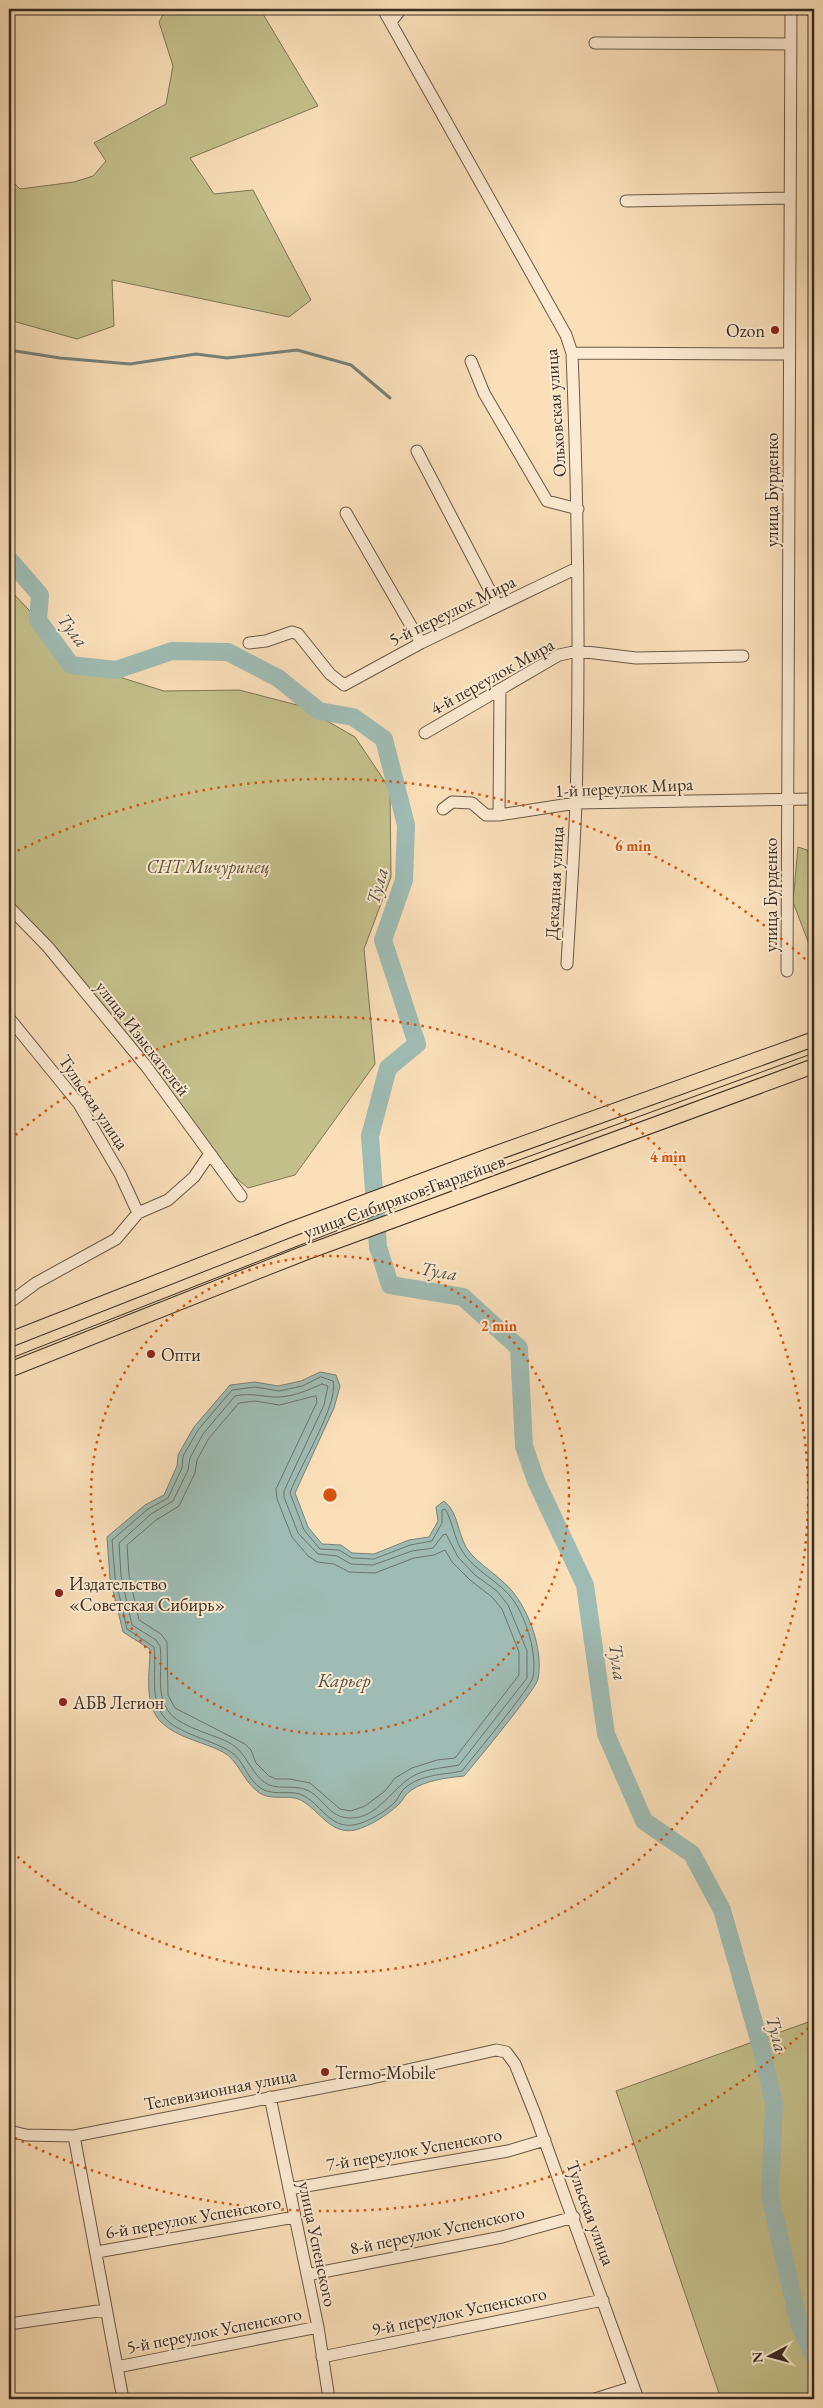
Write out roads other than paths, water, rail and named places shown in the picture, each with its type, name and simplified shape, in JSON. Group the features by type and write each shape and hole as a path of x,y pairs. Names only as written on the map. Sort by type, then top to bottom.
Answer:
{"main road":[{"name":"улица Сибиряков-Гвардейцев","path":"9,1340 292,1229 814,1039"},
{"name":"улица Сибиряков-Гвардейцев","path":"9,1370 302,1254 814,1066"}],"street":[{"name":"Ольховская улица","path":"383,9 566,334 572,353 578,509 576,803"},
{"path":"391,22 401,9"},
{"name":"улица Бурденко","path":"787,971 790,9"},
{"path":"595,43 790,44"},
{"path":"626,201 790,198"},
{"path":"572,353 788,354"},
{"path":"471,361 484,392 546,501 578,509"},
{"path":"417,451 498,606"},
{"path":"346,513 421,643"},
{"name":"5-й переулок Мира","path":"249,643 266,641 292,632 298,634 330,674 344,685 421,643 577,568"},
{"path":"578,651 636,658 744,656"},
{"name":"4-й переулок Мира","path":"425,733 559,655 578,651"},
{"path":"499,815 500,689"},
{"name":"1-й переулок Мира","path":"443,810 452,802 472,803 486,815 499,815 576,803 814,799"},
{"name":"Декадная улица","path":"567,964 576,803"},
{"name":"улица Изыскателей","path":"9,907 48,947 146,1066 209,1155 241,1196"},
{"name":"Тульская улица","path":"9,1018 79,1104 120,1174 138,1213"},
{"path":"9,1301 36,1283 116,1239 138,1213 168,1200 194,1178 209,1155"},
{"name":"Тульская улица","path":"496,2050 506,2052 515,2064 574,2217 638,2399"},
{"name":"Телевизионная улица","path":"9,2131 26,2135 74,2136 372,2078 496,2050"},
{"name":"улица Успенского","path":"270,2097 318,2328 328,2399"},
{"path":"74,2136 123,2399"},
{"name":"7-й переулок Успенского","path":"289,2189 508,2151 545,2140"},
{"name":"6-й переулок Успенского","path":"97,2252 294,2217"},
{"name":"8-й переулок Успенского","path":"307,2275 502,2237 574,2217"},
{"name":"9-й переулок Успенского","path":"322,2357 604,2300"},
{"path":"9,2324 105,2310"},
{"name":"5-й переулок Успенского","path":"117,2366 318,2328"},
{"path":"595,2399 634,2387"}],"water":[{"name":"Карьер","path":"320,1372 336,1375 340,1386 334,1408 295,1493 308,1527 322,1544 341,1545 352,1553 374,1554 409,1540 429,1537 438,1521 436,1507 444,1501 453,1512 466,1548 508,1587 523,1607 532,1627 539,1658 538,1679 535,1685 505,1726 464,1776 429,1782 416,1787 408,1792 398,1805 378,1820 361,1828 347,1831 327,1822 299,1799 262,1795 247,1781 228,1755 216,1748 175,1732 155,1715 149,1687 150,1649 123,1632 110,1578 107,1537 145,1505 164,1495 177,1466 178,1455 194,1427 230,1385 255,1382 278,1386 301,1381"}],"waterway":[{"path":"9,350 60,358 130,364 196,354 227,358 297,350 351,365 390,398"},
{"name":"Тула","path":"9,559 40,595 38,620 71,665 116,670 172,651 228,652 278,678 319,711 353,717 384,739 406,825 404,880 383,940 417,1044 388,1068 370,1136 378,1247 390,1285 463,1297 519,1348 524,1446 536,1481 585,1585 606,1734 644,1821 692,1854 722,1910 761,2047 774,2103 770,2196 799,2323 814,2357"}],"tram line":[{"path":"9,1359 497,1168 814,1053"}],"place":[{"name":"Ozon","path":"775,330"},
{"name":"Опти","path":"151,1354"},
{"name":"Издательство «Советская Сибирь»","path":"59,1593"},
{"name":"АБВ Легион","path":"63,1702"},
{"name":"Termo-Mobile","path":"325,2072"}],"park label":[{"name":"СНТ Мичуринец","path":"208,866"}]}
